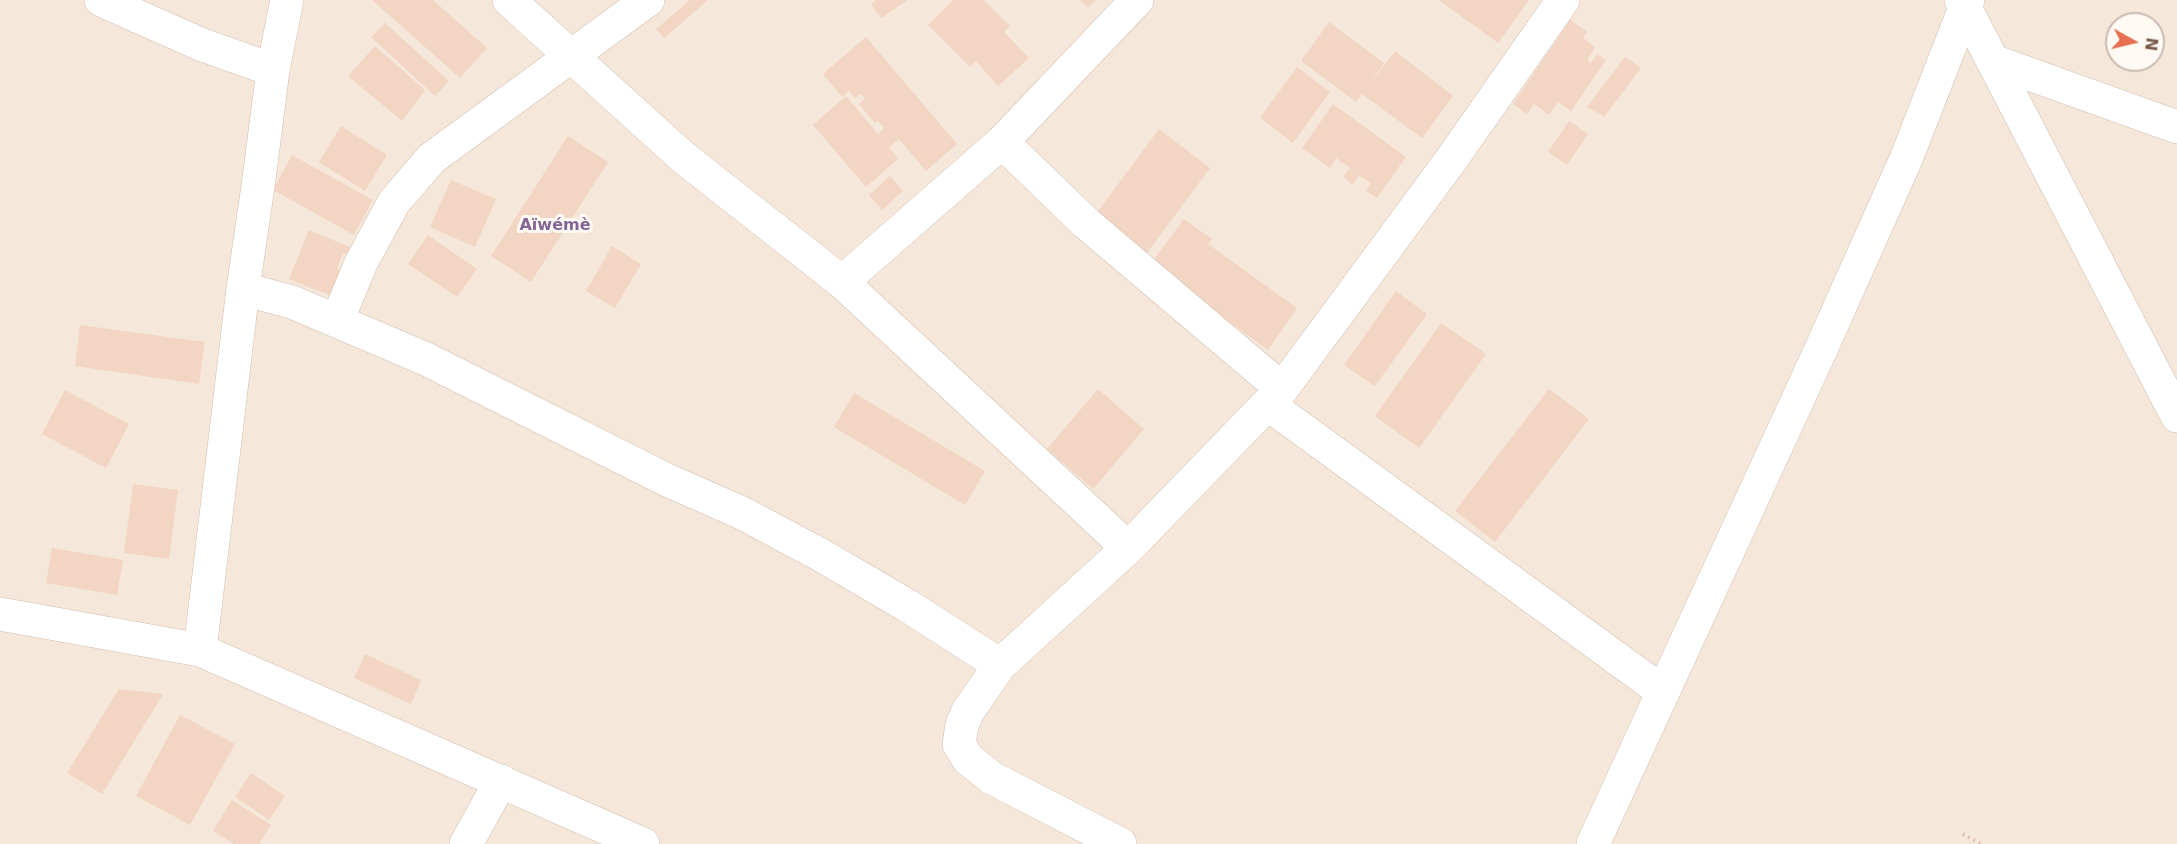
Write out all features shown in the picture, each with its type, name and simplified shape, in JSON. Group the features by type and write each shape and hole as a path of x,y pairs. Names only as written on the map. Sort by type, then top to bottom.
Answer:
{"street":[{"path":"101,0 200,44 273,70"},
{"path":"200,650 243,289 273,70 287,0"},
{"path":"509,0 684,158 842,282 1128,548"},
{"path":"338,321 361,263 394,202 432,158 648,0"},
{"path":"842,282 1002,142 1137,0"},
{"path":"1120,844 992,778 968,759 959,744 962,725 968,711 999,664 1128,548 1276,397 1450,160 1563,0"},
{"path":"1965,3 2177,416"},
{"path":"1593,844 1817,358 1896,180 1965,3"},
{"path":"1993,61 2177,127"},
{"path":"1002,142 1086,223 1276,397 1663,692"},
{"path":"243,289 292,302 426,359 656,474 742,513 819,554 908,606 999,664"},
{"path":"0,614 200,650 643,844"},
{"path":"465,844 501,781"}],"path":[{"path":"1962,834 1982,844"}],"shaded area":[{"path":"0,0 2177,0 2177,844 0,844"}],"building":[{"path":"372,0 433,0 487,48 460,78"},
{"path":"690,0 708,0 664,38 656,29"},
{"path":"876,0 907,0 881,18 871,4"},
{"path":"953,0 984,0 1010,26 1004,32 1029,58 998,86 976,61 970,67 928,25"},
{"path":"1080,0 1096,0 1088,8"},
{"path":"1439,0 1529,0 1498,43"},
{"path":"1570,20 1587,32 1583,38 1595,47 1587,60 1591,63 1597,54 1606,60 1571,111 1558,102 1549,115 1534,104 1527,114 1513,104"},
{"path":"1329,22 1384,63 1370,84 1395,51 1453,96 1422,138 1362,94 1356,102 1301,61"},
{"path":"385,23 449,81 435,96 371,37"},
{"path":"866,37 957,144 926,171 899,139 889,147 898,159 866,187 813,125 846,96 878,134 884,128 878,121 875,123 859,104 865,99 861,94 855,98 849,91 842,97 823,74"},
{"path":"375,46 425,90 402,121 348,76"},
{"path":"1625,57 1641,68 1604,117 1587,107"},
{"path":"1297,67 1330,92 1293,143 1260,118"},
{"path":"1333,104 1406,157 1377,198 1366,190 1371,183 1359,175 1353,185 1343,177 1350,168 1336,158 1330,168 1302,148"},
{"path":"1569,121 1588,134 1567,165 1548,152"},
{"path":"341,126 387,155 365,191 319,162"},
{"path":"1159,129 1210,168 1144,257 1093,218"},
{"path":"568,136 608,162 531,282 491,256"},
{"path":"292,155 373,200 354,235 273,190"},
{"path":"890,176 903,191 882,210 869,195"},
{"path":"451,180 496,199 475,247 430,227"},
{"path":"1184,219 1212,239 1208,244 1297,308 1268,350 1150,265"},
{"path":"309,230 352,248 349,255 343,253 337,269 342,271 332,296 289,279"},
{"path":"428,235 477,269 457,297 408,264"},
{"path":"612,246 641,264 615,308 586,291"},
{"path":"1396,291 1427,314 1375,386 1344,365"},
{"path":"1441,323 1486,354 1419,448 1375,416"},
{"path":"80,325 205,342 199,384 75,366"},
{"path":"1098,389 1144,429 1093,489 1047,449"},
{"path":"1549,389 1589,419 1495,542 1455,511"},
{"path":"65,390 129,424 106,468 42,434"},
{"path":"854,393 985,471 965,505 834,427"},
{"path":"133,484 178,490 169,559 124,553"},
{"path":"52,548 123,560 117,595 46,583"},
{"path":"365,654 421,680 411,704 354,678"},
{"path":"119,689 163,694 102,794 67,773"},
{"path":"180,715 235,744 190,825 136,796"},
{"path":"251,773 285,796 269,820 235,797"},
{"path":"232,800 271,825 259,844 234,844 213,831"}],"district":[{"name":"Aïwémè","path":"555,226"}]}
